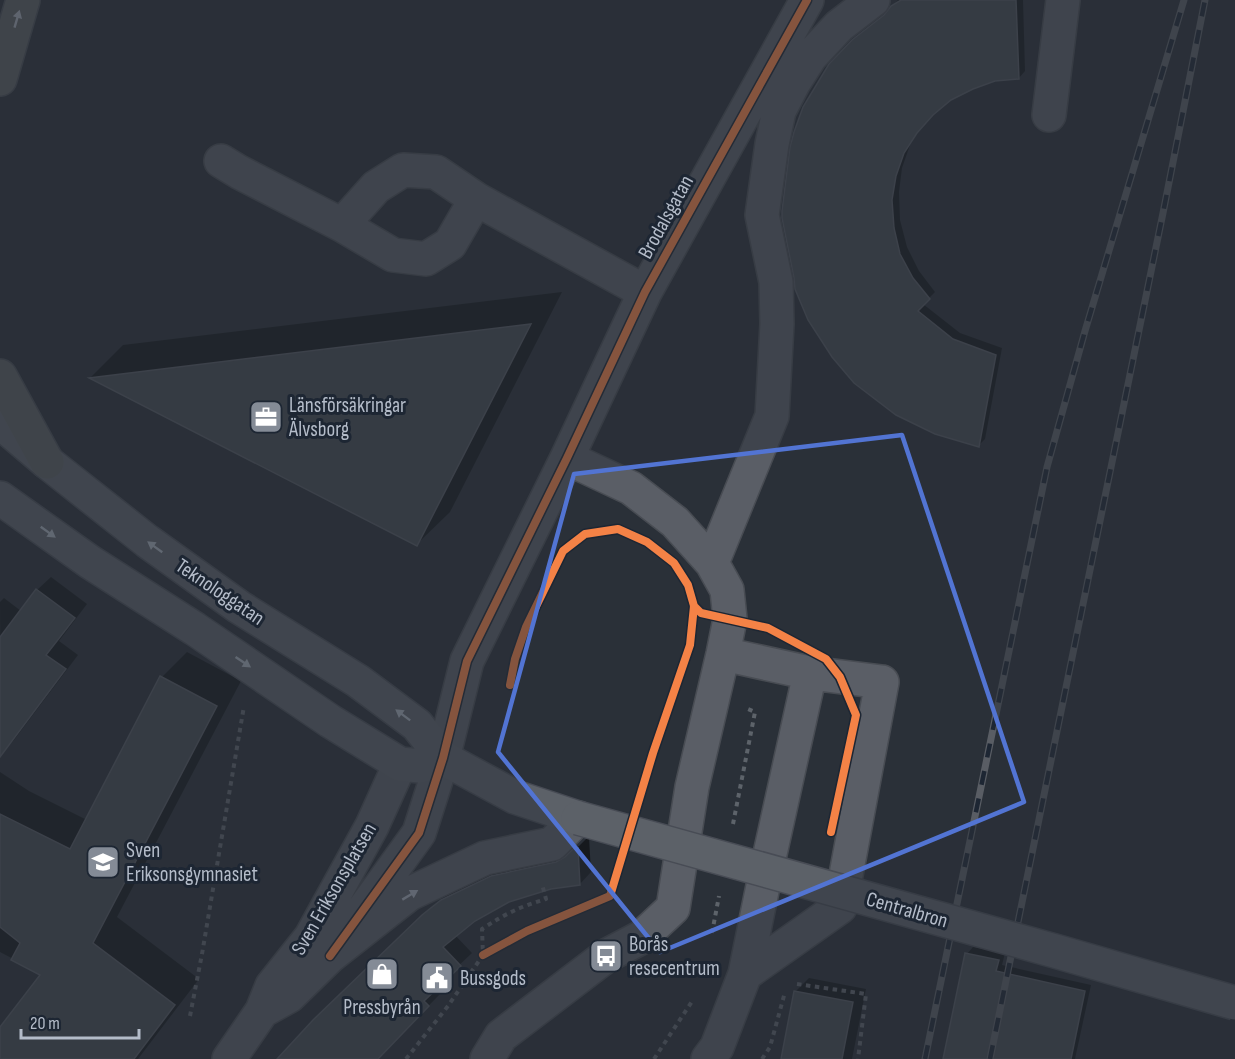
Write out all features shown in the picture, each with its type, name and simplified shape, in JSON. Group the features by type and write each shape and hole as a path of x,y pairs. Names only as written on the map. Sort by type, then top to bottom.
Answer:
{"highway":[{"path":"0,79 23,0"},
{"path":"0,376 47,462"}],"main road":[{"name":"Teknologgatan","path":"0,422 147,541 239,607 358,681 417,725 443,758 515,797 578,818"},
{"path":"0,498 90,562 195,629 330,721 400,764 420,766 443,758"},
{"name":"Centralbron","path":"578,818 1235,1003"}],"street":[{"name":"Brodalsgatan","path":"443,758 467,661 567,458 645,292 807,0"},
{"path":"712,563 772,416 777,324 776,282 762,215 770,153 780,111 794,82 810,57 839,26 873,0"},
{"path":"1049,115 1063,0"},
{"path":"221,161 342,225 393,255 426,259 450,244 476,199"},
{"path":"342,225 376,187 403,170 436,172 476,199 645,292"},
{"path":"487,1059 501,1036 606,956 642,937 673,908 692,787 730,619 727,590 712,563 675,522 631,488 567,458"},
{"path":"723,654 810,673 882,682 840,907 745,974"},
{"path":"708,1059 717,1047 745,974 810,673"},
{"name":"Sven Eriksonsplatsen","path":"330,956 419,833 443,758"},
{"name":"Sven Eriksonsplatsen","path":"229,1059 262,1011 272,986 311,937 372,826 400,764"},
{"name":"Sven Eriksonsplatsen","path":"262,1011 288,996 330,956 409,894 485,858 552,844 578,818"}],"path":[{"path":"190,1016 244,702"},
{"path":"406,1059 448,1006 483,955 482,930 500,917 520,907 546,899 541,877"},
{"path":"762,1059 770,1047 788,983 866,994 858,1059"},
{"path":"654,1059 698,992"}],"highlighted area":[{"path":"902,435 1024,802 660,952 498,752 574,474"}],"building":[{"path":"901,0 1016,0 1019,79 995,81 973,89 951,100 933,115 904,153 896,176 892,200 894,228 900,254 913,278 930,299 918,311 953,339 996,355 979,447 935,434 896,415 854,383 832,357 808,320 795,289 782,218 790,147 803,107 829,64 852,40"},
{"path":"531,324 417,546 89,378"},
{"path":"36,589 75,618 46,655 66,669 0,757 0,637"},
{"path":"160,676 217,706 93,943 175,1005 134,1059 0,1059 0,1027 40,975 11,960 20,943 0,927 0,814 70,849"},
{"path":"574,848 578,848 580,885 551,889 509,902 475,921 443,947 461,966 424,1001 429,1006 378,1059 277,1059 313,1020 422,915 441,900 491,876 556,862"},
{"path":"965,953 999,960 996,971 1085,991 1071,1059 943,1059"},
{"path":"794,991 853,1002 842,1059 781,1059"}],"railway":[{"path":"925,1059 1047,467 1085,331 1184,0"},
{"path":"990,1059 1205,0"}],"cycle path":[{"path":"330,956 419,833 443,758 467,661 567,458 645,292 807,0"},
{"path":"483,955 527,931 610,896 653,753 690,645 694,606 688,585 674,563 647,542 618,529 585,534 563,551 526,627 515,659 510,685"},
{"path":"694,606 701,613 768,628 826,659 840,677 856,715 831,832"}],"place":[{"name":"Länsförsäkringar Älvsborg","path":"266,417"},
{"name":"Sven Eriksonsgymnasiet","path":"103,862"},
{"name":"Borås resecentrum","path":"606,956"},
{"name":"Pressbyrån","path":"382,974"},
{"name":"Bussgods","path":"437,978"}]}
